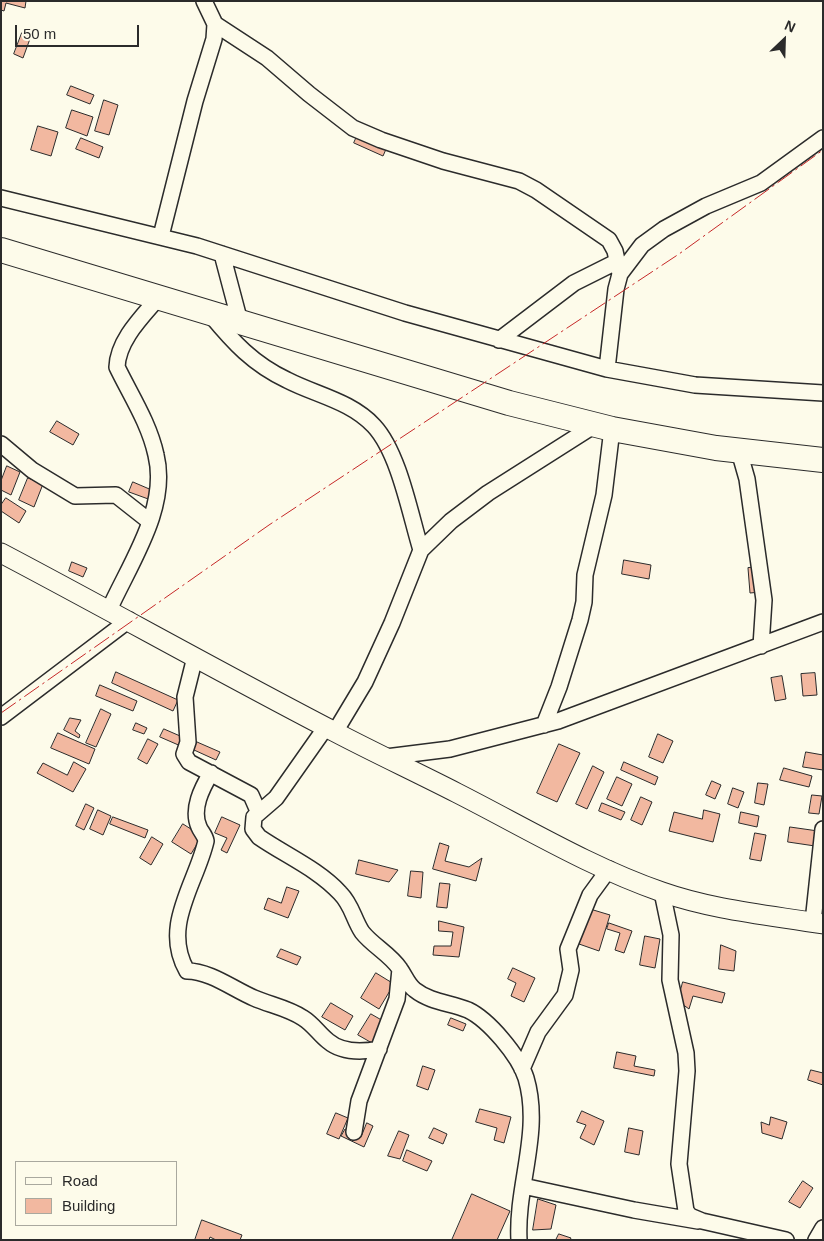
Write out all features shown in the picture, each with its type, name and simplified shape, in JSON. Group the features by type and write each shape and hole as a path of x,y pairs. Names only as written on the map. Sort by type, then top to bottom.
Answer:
{"main road":[{"path":"1,250 509,403 604,427 739,451 823,460"}],"street":[{"path":"204,1 215,24 267,58 353,128 418,153 519,181 536,190 609,240 615,251 618,268 607,369"},
{"path":"161,236 195,100 211,52 215,24"},
{"path":"499,340 574,283 618,268 642,245 664,229 706,206 761,183 823,138"},
{"path":"1,198 102,224 161,236 405,313 607,369 695,384 823,393"},
{"path":"222,254 240,322"},
{"path":"109,610 156,501 159,467 150,434 117,367 117,358 132,330 158,297"},
{"path":"209,312 240,349 264,366 286,380 341,403 374,426 394,460 421,550"},
{"path":"519,1240 519,1212 531,1141 532,1120 526,1078 522,1069 503,1040 482,1019 469,1010 414,990 391,958 364,933 352,907 339,892 317,874 259,837 253,829 252,822 258,811 276,798 331,730 365,682 421,550 451,521 488,494 604,427"},
{"path":"544,725 559,687 584,602 585,575 604,495 604,427"},
{"path":"1,444 32,470 75,496 116,495 149,521"},
{"path":"739,451 747,479 762,576 764,621 761,646"},
{"path":"1,553 331,730 546,840 662,892 749,913 818,923 823,829"},
{"path":"1,717 129,620"},
{"path":"386,757 450,749 544,725 823,622"},
{"path":"195,657 185,697 188,740 184,754 189,762 251,795 258,811"},
{"path":"210,773 202,788 196,812 199,827 206,841 203,856 187,889 178,927 178,946 187,971 202,973 256,999 289,1010 312,1024 329,1042 336,1046 361,1052 380,1049"},
{"path":"522,1069 538,1032 565,995 571,970 568,949 590,895 609,869"},
{"path":"662,892 671,936 671,987 686,1053 687,1071 679,1164 686,1211 690,1216 702,1221"},
{"path":"354,1132 358,1101 380,1049 397,999 400,969"},
{"path":"523,1186 634,1210 702,1221 786,1240"},
{"path":"816,1240 823,1228"}],"building":[{"path":"1,1 26,1 25,8 6,3 4,11 1,10"},
{"path":"22,33 31,36 23,58 14,54"},
{"path":"71,86 94,95 90,104 67,95"},
{"path":"104,100 118,105 109,135 95,131"},
{"path":"72,110 93,117 87,136 66,128"},
{"path":"38,126 58,132 51,156 31,150"},
{"path":"358,134 387,147 383,156 354,143"},
{"path":"81,138 103,147 99,158 76,149"},
{"path":"57,421 79,434 73,445 50,432"},
{"path":"7,466 20,472 11,495 1,490 1,481"},
{"path":"28,478 43,484 34,507 19,500"},
{"path":"133,482 154,491 151,500 129,492"},
{"path":"6,498 26,511 19,523 1,511 1,505"},
{"path":"624,560 651,565 649,579 622,574"},
{"path":"72,562 87,568 83,577 69,571"},
{"path":"759,567 761,592 750,593 748,568"},
{"path":"116,672 178,700 173,711 112,683"},
{"path":"815,673 817,695 803,696 801,674"},
{"path":"782,676 786,699 775,701 771,678"},
{"path":"100,685 137,701 133,711 96,696"},
{"path":"101,709 111,714 96,747 86,743"},
{"path":"70,718 81,720 75,731 80,735 79,738 64,730"},
{"path":"136,723 147,728 144,734 133,730"},
{"path":"164,729 187,739 183,747 160,737"},
{"path":"58,733 95,749 89,764 51,748"},
{"path":"658,734 673,741 663,763 649,757"},
{"path":"148,739 158,744 147,764 138,759"},
{"path":"197,742 220,752 216,760 194,750"},
{"path":"559,744 580,753 557,802 537,793"},
{"path":"806,752 823,755 823,770 803,767"},
{"path":"74,762 86,769 73,792 37,773 43,763 67,775"},
{"path":"624,762 658,777 655,785 621,770"},
{"path":"593,766 604,772 587,809 576,804"},
{"path":"784,768 812,776 809,787 780,780"},
{"path":"617,777 632,784 622,806 607,799"},
{"path":"712,781 721,785 715,799 706,795"},
{"path":"758,783 768,784 764,805 755,803"},
{"path":"733,788 744,792 738,808 728,804"},
{"path":"812,795 822,796 819,814 809,813"},
{"path":"641,797 652,802 642,825 631,820"},
{"path":"602,803 625,812 621,820 599,811"},
{"path":"86,804 94,808 84,830 76,826"},
{"path":"98,810 111,816 103,835 90,829"},
{"path":"704,810 720,814 713,842 669,831 674,812 702,819"},
{"path":"741,812 759,816 757,827 739,823"},
{"path":"113,817 148,830 145,838 110,824"},
{"path":"222,817 240,825 227,853 221,850 227,838 215,833"},
{"path":"183,824 202,836 191,854 172,842"},
{"path":"790,827 818,831 815,846 788,842"},
{"path":"755,833 766,835 761,861 750,859"},
{"path":"152,837 163,844 151,865 140,858"},
{"path":"440,843 449,846 445,861 469,867 482,858 476,881 433,869"},
{"path":"359,860 398,870 389,882 356,874"},
{"path":"411,871 423,872 421,898 408,896"},
{"path":"440,883 450,884 447,908 437,907"},
{"path":"287,887 299,891 288,918 264,909 268,898 281,903"},
{"path":"590,909 610,915 599,951 579,944"},
{"path":"439,921 464,927 459,957 433,955 434,946 451,946 453,932 439,931"},
{"path":"609,923 632,931 624,953 615,950 620,933 607,929"},
{"path":"645,936 660,939 655,968 640,965"},
{"path":"721,945 736,951 734,971 719,969"},
{"path":"281,949 301,957 297,965 277,957"},
{"path":"513,968 535,978 524,1002 511,996 516,983 508,979"},
{"path":"376,973 394,984 379,1009 361,998"},
{"path":"683,982 725,993 722,1003 693,996 689,1009 678,1001"},
{"path":"331,1003 353,1016 345,1030 322,1017"},
{"path":"371,1014 385,1022 372,1043 358,1035"},
{"path":"451,1018 466,1024 463,1031 448,1025"},
{"path":"617,1052 636,1056 634,1066 655,1070 654,1076 614,1068"},
{"path":"423,1066 435,1070 428,1090 417,1086"},
{"path":"811,1070 823,1073 823,1085 808,1080"},
{"path":"480,1109 511,1117 504,1143 494,1140 497,1128 476,1122"},
{"path":"582,1111 604,1121 594,1145 580,1138 586,1125 577,1122"},
{"path":"336,1113 348,1118 339,1139 327,1134"},
{"path":"771,1117 787,1122 782,1139 762,1133 761,1122 769,1125"},
{"path":"367,1123 373,1126 364,1147 341,1136 345,1129 361,1136"},
{"path":"434,1128 447,1134 443,1144 429,1138"},
{"path":"629,1128 643,1131 639,1155 625,1152"},
{"path":"399,1131 409,1135 400,1159 388,1156"},
{"path":"407,1150 432,1161 427,1171 403,1161"},
{"path":"803,1181 813,1188 800,1208 789,1202"},
{"path":"472,1194 510,1211 497,1240 452,1240"},
{"path":"538,1199 556,1205 551,1229 533,1230"},
{"path":"202,1220 242,1235 240,1240 216,1240 210,1237 209,1240 195,1240"},
{"path":"559,1234 571,1238 570,1240 556,1240"}],"power":[{"path":"1,713 269,525 679,254 823,150"}]}
